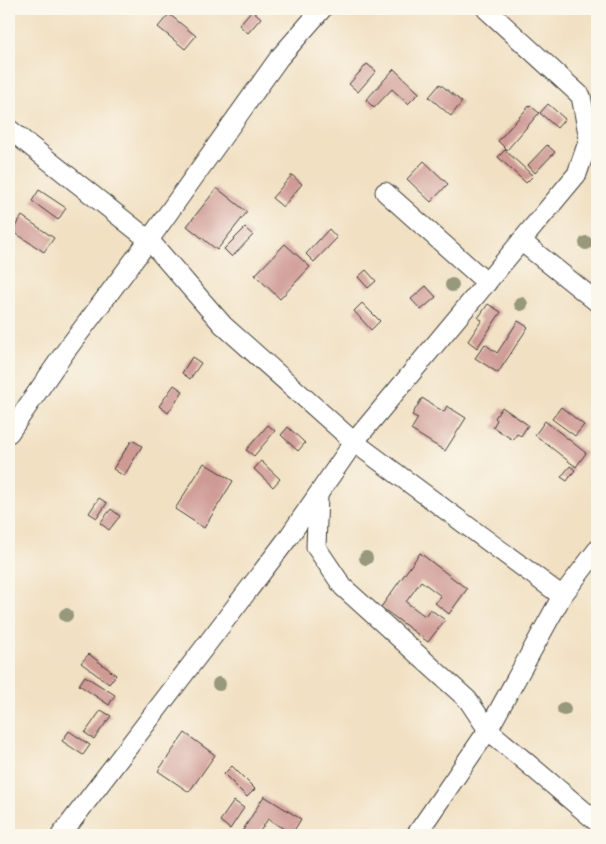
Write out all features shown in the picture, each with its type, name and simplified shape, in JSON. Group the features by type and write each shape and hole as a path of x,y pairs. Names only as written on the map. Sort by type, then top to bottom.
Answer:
{"street":[{"path":"61,835 288,538 354,442 577,174 589,139 581,96 486,9"},
{"path":"9,433 64,352 149,240 279,58 315,11"},
{"path":"9,129 149,240 223,325 354,442 562,596"},
{"path":"385,192 487,282"},
{"path":"522,241 597,302"},
{"path":"318,495 316,547 343,587 468,700 488,730 594,813"},
{"path":"416,835 488,730 562,596 597,550"}],"building":[{"path":"252,10 261,18 248,33 239,25"},
{"path":"169,14 196,36 185,49 158,27"},
{"path":"367,64 376,71 358,92 349,84"},
{"path":"394,69 419,93 408,104 392,89 374,108 366,100"},
{"path":"440,84 462,102 451,116 429,97"},
{"path":"548,104 565,119 557,128 540,113"},
{"path":"530,105 539,113 507,150 498,141"},
{"path":"547,145 555,152 535,173 528,165"},
{"path":"505,150 533,176 526,183 498,157"},
{"path":"424,161 448,184 431,202 407,179"},
{"path":"292,175 302,184 283,207 272,198"},
{"path":"217,188 247,212 217,250 187,226"},
{"path":"39,190 66,208 58,220 32,201"},
{"path":"22,216 54,238 44,252 12,231"},
{"path":"245,228 253,235 232,257 224,249"},
{"path":"329,229 337,238 314,262 306,254"},
{"path":"285,244 310,267 280,299 255,275"},
{"path":"366,270 376,281 368,288 358,277"},
{"path":"426,286 436,297 421,310 411,299"},
{"path":"362,303 380,321 371,330 354,311"},
{"path":"488,304 501,312 477,348 468,341 482,320 478,318"},
{"path":"518,321 528,327 498,373 475,358 485,344 497,353"},
{"path":"192,357 201,363 190,379 182,373"},
{"path":"174,385 183,391 168,413 159,406"},
{"path":"422,398 444,412 447,406 466,418 445,451 411,430 418,418 412,415"},
{"path":"502,407 528,425 521,436 517,434 513,440 493,427 497,420 495,418"},
{"path":"561,407 584,425 575,436 552,419"},
{"path":"545,421 586,453 576,467 535,435"},
{"path":"268,425 275,431 254,456 246,450"},
{"path":"288,427 305,443 298,451 281,435"},
{"path":"132,440 142,446 124,476 113,469"},
{"path":"261,461 280,479 273,487 254,469"},
{"path":"204,463 233,481 204,528 175,509"},
{"path":"570,466 575,470 567,481 561,477"},
{"path":"99,498 107,503 97,518 89,513"},
{"path":"111,509 120,516 109,530 100,523"},
{"path":"420,553 467,589 449,614 435,603 441,596 421,581 406,602 425,616 430,609 445,620 428,642 381,607"},
{"path":"89,654 116,675 109,684 81,663"},
{"path":"85,676 115,695 109,705 79,685"},
{"path":"101,710 111,716 94,739 85,733"},
{"path":"69,731 90,745 83,755 62,741"},
{"path":"185,733 215,755 189,792 158,771"},
{"path":"232,766 255,789 247,797 224,774"},
{"path":"264,796 301,819 292,834 268,819 260,831 266,835 240,835"},
{"path":"234,801 244,808 230,829 220,821"}]}
